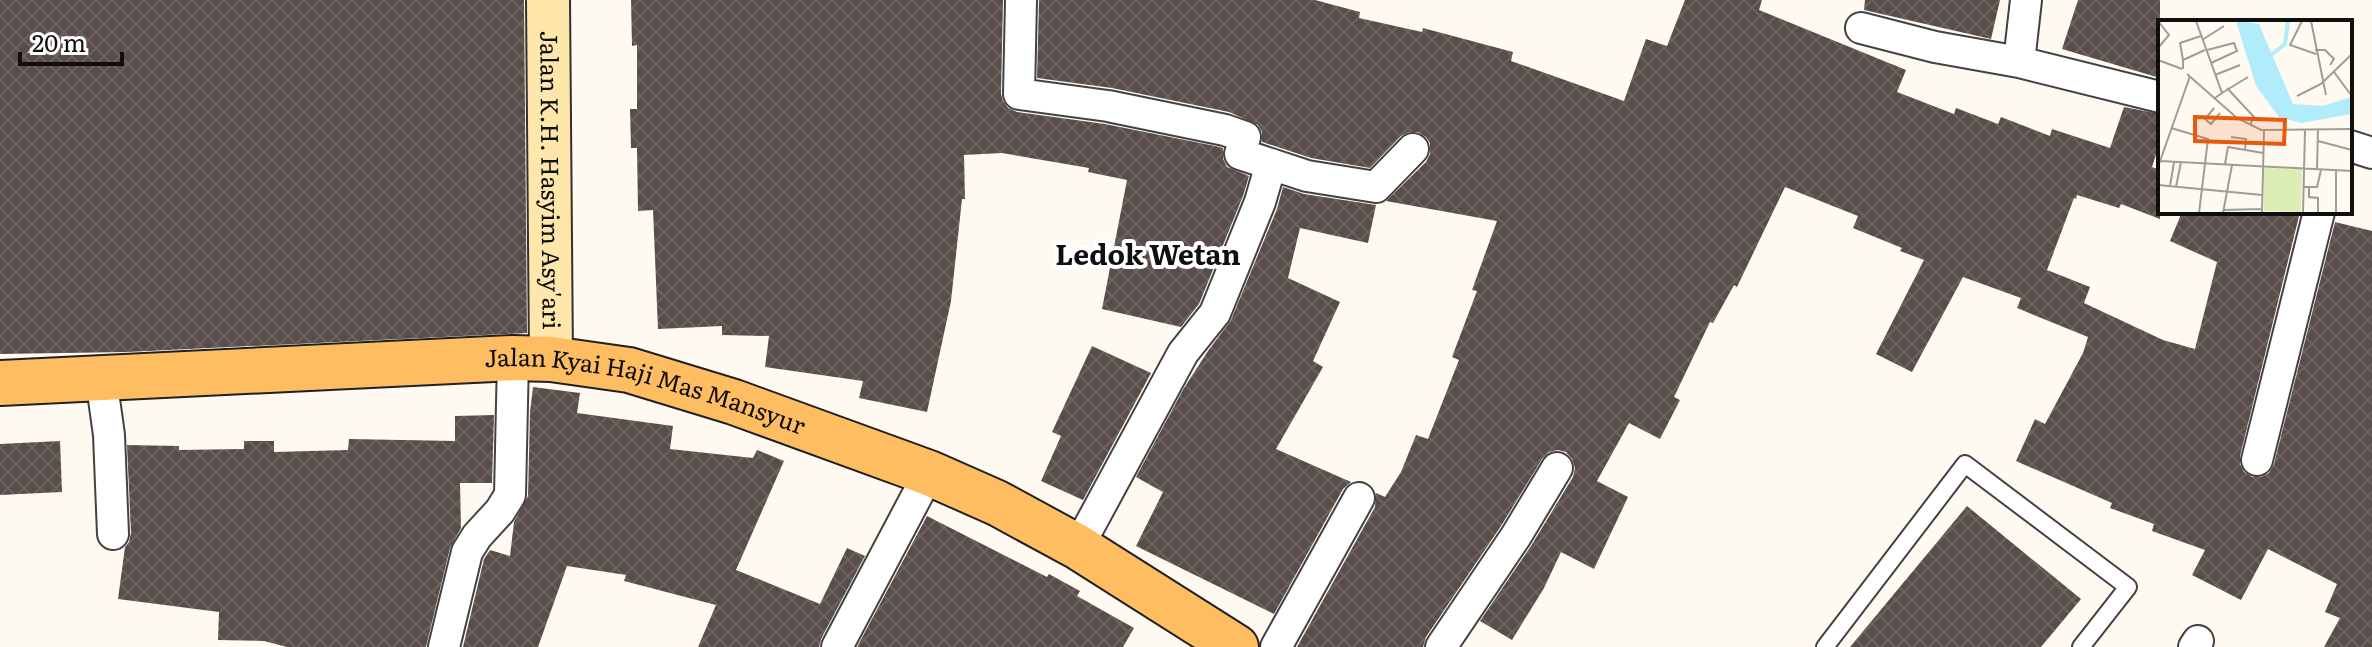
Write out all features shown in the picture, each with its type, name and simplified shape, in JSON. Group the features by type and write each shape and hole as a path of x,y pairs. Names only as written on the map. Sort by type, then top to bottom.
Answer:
{"main road":[{"name":"Jalan K.H. Hasyim Asy'ari","path":"532,359 548,0"},
{"name":"Jalan Kyai Haji Mas Mansyur","path":"0,383 532,359 629,370 734,402 929,473 997,503 1078,547 1236,647"}],"street":[{"path":"1021,0 1019,94 1108,106 1225,130 1245,137 1240,154 1307,176 1376,187 1413,149"},
{"path":"2019,62 2026,0"},
{"path":"1861,28 2158,97"},
{"path":"2352,147 2372,153"},
{"path":"1078,547 1183,353 1215,313 1260,202 1271,164"},
{"path":"2257,460 2318,214"},
{"path":"444,647 467,552 510,495 532,359"},
{"path":"101,378 109,435 113,534"},
{"path":"1441,647 1516,536 1557,468"},
{"path":"837,647 929,473"},
{"path":"1276,647 1359,498"}],"lane":[{"path":"1825,647 1965,464 2128,587 2081,647"}],"building":[{"path":"0,0 524,0 527,333 127,352 0,354"},
{"path":"631,0 1003,0 1001,94 1008,108 1220,147 1223,148 1227,167 1249,176 1199,304 1181,327 1102,309 1127,180 1088,172 1089,168 1002,153 964,155 965,199 962,199 951,301 927,412 859,398 863,381 765,367 769,336 722,335 722,326 658,329 653,210 638,211 637,148 631,148 630,109 637,109 637,45 632,46"},
{"path":"1039,0 1315,0 1360,12 1359,18 1422,32 1423,28 1513,52 1511,61 1624,101 1646,39 1667,46 1685,0 1762,0 1759,10 1906,70 1897,92 1954,114 1956,108 1998,124 2001,117 2050,136 2052,129 2110,148 2124,107 2158,114 2158,148 2152,167 2158,169 2160,219 2121,204 2119,208 2077,195 2047,270 2090,287 2084,303 2163,340 2195,349 2217,262 2170,241 2181,214 2300,214 2240,456 2244,472 2252,477 2261,477 2269,473 2274,464 2335,222 2372,231 2372,647 2324,647 2340,618 2325,612 2337,584 2268,549 2241,600 2192,575 2205,550 2152,531 2154,524 2110,508 2112,503 2016,461 2035,419 2045,424 2083,353 2088,337 2017,308 2021,298 1963,277 1912,372 1876,354 1924,260 1853,228 1858,216 1785,187 1737,287 1734,285 1713,323 1710,322 1674,397 1680,400 1660,439 1629,423 1597,481 1628,497 1594,569 1561,552 1544,588 1512,640 1480,621 1573,477 1575,468 1566,452 1549,452 1426,637 1423,647 1297,647 1375,507 1376,493 1385,497 1401,472 1416,435 1428,439 1459,360 1452,357 1477,291 1472,290 1497,221 1386,201 1426,162 1430,154 1430,143 1418,132 1401,136 1370,168 1311,158 1262,142 1258,125 1229,112 1112,88 1037,78"},
{"path":"1865,0 2000,0 1991,39 1864,10"},
{"path":"2078,0 2160,0 2158,77 2062,49"},
{"path":"1283,187 1304,194 1376,205 1368,243 1300,228 1288,278 1340,302 1313,361 1323,367 1276,449 1351,482 1343,489 1274,614 1136,546 1163,492 1136,477 1184,388 1231,320 1277,209"},
{"path":"1092,346 1151,373 1083,500 1041,481 1061,436 1052,432"},
{"path":"533,387 580,393 577,413 673,426 670,449 753,458 757,450 784,461 736,570 820,604 847,548 865,556 819,647 698,647 716,605 624,581 626,575 567,566 538,647 463,647 484,559 490,550 510,556 514,522 528,496"},
{"path":"494,415 492,483 460,483 461,528 450,548 426,647 287,647 264,641 218,640 219,612 118,599 125,547 131,533 127,445 179,446 179,450 244,449 244,441 274,441 274,452 348,450 349,439 455,441 455,416"},
{"path":"60,441 62,492 0,495 0,444"},
{"path":"1967,506 2081,599 2041,647 1850,647"},
{"path":"927,516 1080,591 1077,596 1134,628 1123,647 857,647"}],"district":[{"name":"Ledok Wetan","path":"1148,255"}]}
